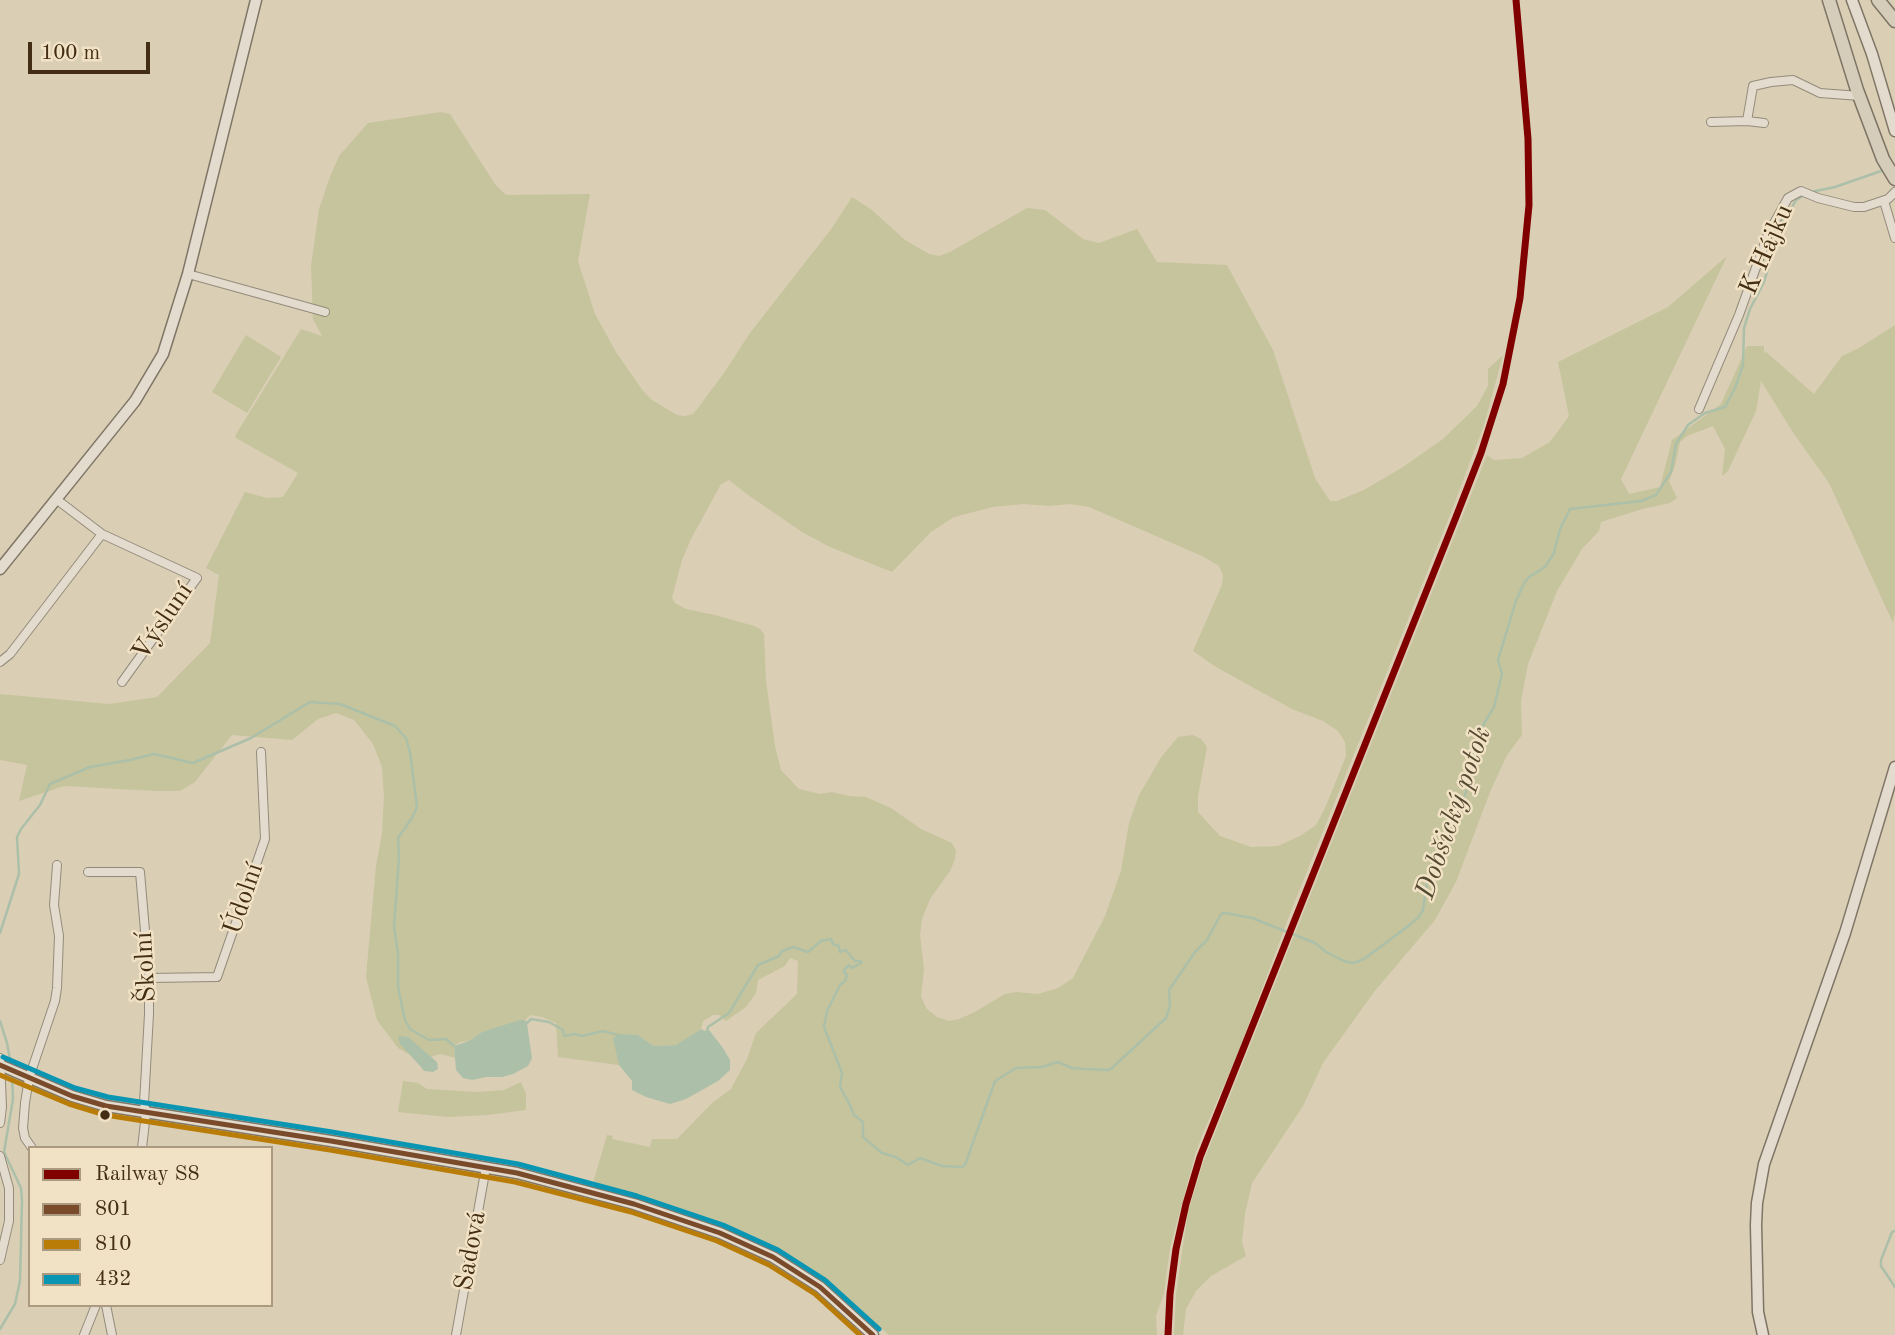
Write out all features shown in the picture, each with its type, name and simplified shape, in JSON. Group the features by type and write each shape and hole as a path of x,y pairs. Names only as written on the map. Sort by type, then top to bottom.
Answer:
{"main road":[{"path":"0,569 135,401 163,354 188,274 256,0"},
{"path":"1829,0 1862,102 1888,168 1895,179"},
{"path":"1852,0 1895,131"},
{"path":"1878,0 1895,21"},
{"path":"1763,1335 1758,1312 1756,1225 1764,1164 1844,933 1895,767"},
{"path":"0,1066 72,1096 106,1106 486,1167 634,1204 720,1233 773,1257 820,1287 873,1335"}],"street":[{"path":"1747,121 1753,86 1771,82 1793,80 1820,93 1862,102"},
{"path":"1712,122 1765,123"},
{"name":"K Hájku","path":"1699,408 1739,315 1768,234 1788,198 1801,191 1818,198 1859,207 1884,201"},
{"path":"1895,192 1884,201 1895,238"},
{"path":"188,274 325,312"},
{"path":"0,662 10,654 103,534 59,495"},
{"name":"Výsluní","path":"103,534 197,578 122,682"},
{"name":"Údolní","path":"149,978 217,977 265,839 261,752"},
{"path":"31,1146 23,1128 29,1078 57,988 59,936 54,905 57,865"},
{"name":"Školní","path":"89,872 140,872 149,978 144,1103 146,1112 142,1146"},
{"path":"0,1058 0,1123"},
{"path":"0,1156 9,1188 5,1212 9,1221 0,1260"},
{"name":"Sadová","path":"456,1335 486,1167"},
{"path":"84,1335 95,1307"},
{"path":"106,1307 112,1335"}],"shaded area":[{"path":"441,112 450,114 495,184 506,195 590,194 578,261 595,314 616,352 643,391 652,400 677,415 693,414 698,408 750,333 832,228 852,197 872,210 905,240 929,254 939,256 1027,208 1045,210 1083,239 1099,243 1137,229 1157,262 1227,265 1273,350 1315,478 1330,501 1337,501 1364,490 1443,439 1477,406 1488,386 1488,369 1503,355 1484,425 1450,515 1291,911 1236,1058 1195,1155 1170,1248 1164,1293 1156,1316 1157,1335 889,1335 813,1269 775,1247 712,1221 593,1183 607,1135 613,1136 612,1139 650,1147 652,1139 677,1139 712,1103 731,1089 747,1059 756,1033 797,994 798,961 790,958 785,966 758,980 756,993 746,1007 726,1021 719,1015 713,1015 703,1021 701,1029 677,1045 654,1046 638,1035 614,1040 619,1065 558,1057 556,1023 530,1015 525,1020 482,1032 469,1041 460,1042 454,1046 455,1058 441,1054 419,1060 398,1048 377,1020 366,977 384,797 382,767 373,744 354,720 336,713 318,719 292,740 232,735 195,782 180,791 64,786 19,801 27,765 0,760 0,694 109,704 157,697 210,643 219,575 206,568 245,492 267,498 283,497 298,473 235,436 301,329 322,336 313,319 311,266 319,209 339,156 368,123","holes":["729,480 802,532 830,547 892,572 931,532 954,517 993,507 1024,504 1070,504 1089,507 1202,556 1219,566 1223,575 1222,585 1193,651 1216,667 1292,709 1323,721 1338,731 1345,742 1346,756 1316,825 1278,846 1251,847 1220,836 1198,812 1198,796 1207,747 1201,739 1193,735 1178,737 1162,756 1139,795 1129,823 1121,871 1105,916 1073,978 1058,988 1038,994 1005,994 959,1019 949,1021 937,1017 927,1009 921,997 924,969 920,934 922,919 930,899 950,871 955,859 956,851 952,843 921,829 891,808 866,797 832,792 820,794 799,789 781,770 775,746 766,681 764,634 754,626 686,609 672,598 682,560 691,539 721,484"]},
{"path":"1727,256 1621,479 1629,494 1660,487 1672,440 1721,404 1747,346 1764,346 1764,355 1765,351 1814,394 1842,356 1895,325 1893,623 1829,483 1761,381 1756,411 1728,471 1722,476 1725,449 1713,426 1687,436 1680,442 1669,481 1677,498 1670,503 1601,522 1599,531 1582,549 1557,591 1528,664 1521,701 1522,735 1507,755 1490,792 1456,882 1435,920 1374,992 1323,1063 1303,1106 1252,1183 1242,1242 1246,1256 1211,1276 1196,1291 1186,1309 1183,1335 1174,1335 1176,1294 1188,1212 1203,1163 1487,455 1494,460 1522,458 1550,442 1569,416 1558,362 1668,307"},
{"path":"246,335 281,357 247,413 212,392"},
{"path":"525,1020 527,1024 532,1058 528,1066 502,1077 472,1080 463,1078 456,1070 454,1046 469,1041 482,1032"},
{"path":"701,1029 709,1030 730,1060 730,1070 718,1081 686,1099 670,1104 632,1090 632,1081 619,1065 613,1039 618,1034 638,1035 654,1046 676,1045"},
{"path":"398,1037 408,1037 437,1062 438,1069 433,1072 424,1071 400,1044"},
{"path":"403,1081 418,1083 427,1089 477,1092 504,1090 521,1082 526,1094 526,1110 448,1117 398,1112"}],"waterway":[{"name":"Dobšický potok","path":"1811,192 1835,187 1881,171"},
{"name":"Dobšický potok","path":"707,1031 708,1027 729,1013 758,965 793,947 808,952 821,941 831,939 833,944 839,946 840,952 846,950 855,961 861,961 844,970 847,975 845,981 840,985 827,1011 824,1027 842,1073 840,1087 854,1115 863,1122 863,1137 882,1153 896,1157 908,1165 920,1158 942,1166 962,1167 995,1081 1016,1068 1042,1067 1058,1062 1072,1068 1109,1070 1166,1018 1170,1006 1169,990 1195,952 1207,940 1221,914 1252,918 1315,943 1326,952 1353,963 1364,959 1407,927 1423,910 1427,882 1445,854 1471,780 1479,732 1494,707 1502,674 1498,660 1524,583 1545,567 1554,553 1560,529 1570,509 1641,501 1656,495 1671,472 1676,444 1688,425 1705,413 1725,407 1743,365 1744,328 1764,282 1783,218 1796,200 1805,195"},
{"name":"Dobšický potok","path":"0,933 19,874 17,837 40,805 50,784 90,767 154,754 193,763 251,738 310,702 340,704 395,726 406,738 417,807 398,838 394,926 398,987 405,1020 410,1029 429,1040 446,1039 454,1046"},
{"name":"Dobšický potok","path":"525,1025 531,1019 549,1022 563,1030 564,1036 582,1036 603,1031 618,1035"},
{"name":"Dobšický potok","path":"0,1021 11,1065"},
{"name":"Dobšický potok","path":"0,1329 15,1304 20,1281 21,1188 4,1152 13,1099 12,1076"},
{"path":"1895,1231 1892,1232 1881,1260 1881,1266 1895,1287"}],"rail line":[{"name":"S8","path":"1168,1335 1176,1249 1200,1157 1456,517 1481,453 1503,384 1520,298 1529,205 1528,139 1516,0"}],"transit line":[{"name":"432","path":"3,1057 75,1088 108,1097 518,1164 637,1196 723,1225 778,1250 825,1280 879,1329"},
{"name":"801","path":"0,1065 72,1096 106,1106 517,1173 634,1204 720,1233 773,1257 820,1287 873,1335"},
{"name":"810","path":"0,1075 69,1104 105,1115 515,1182 631,1212 717,1241 769,1265 815,1294 860,1335"}]}
